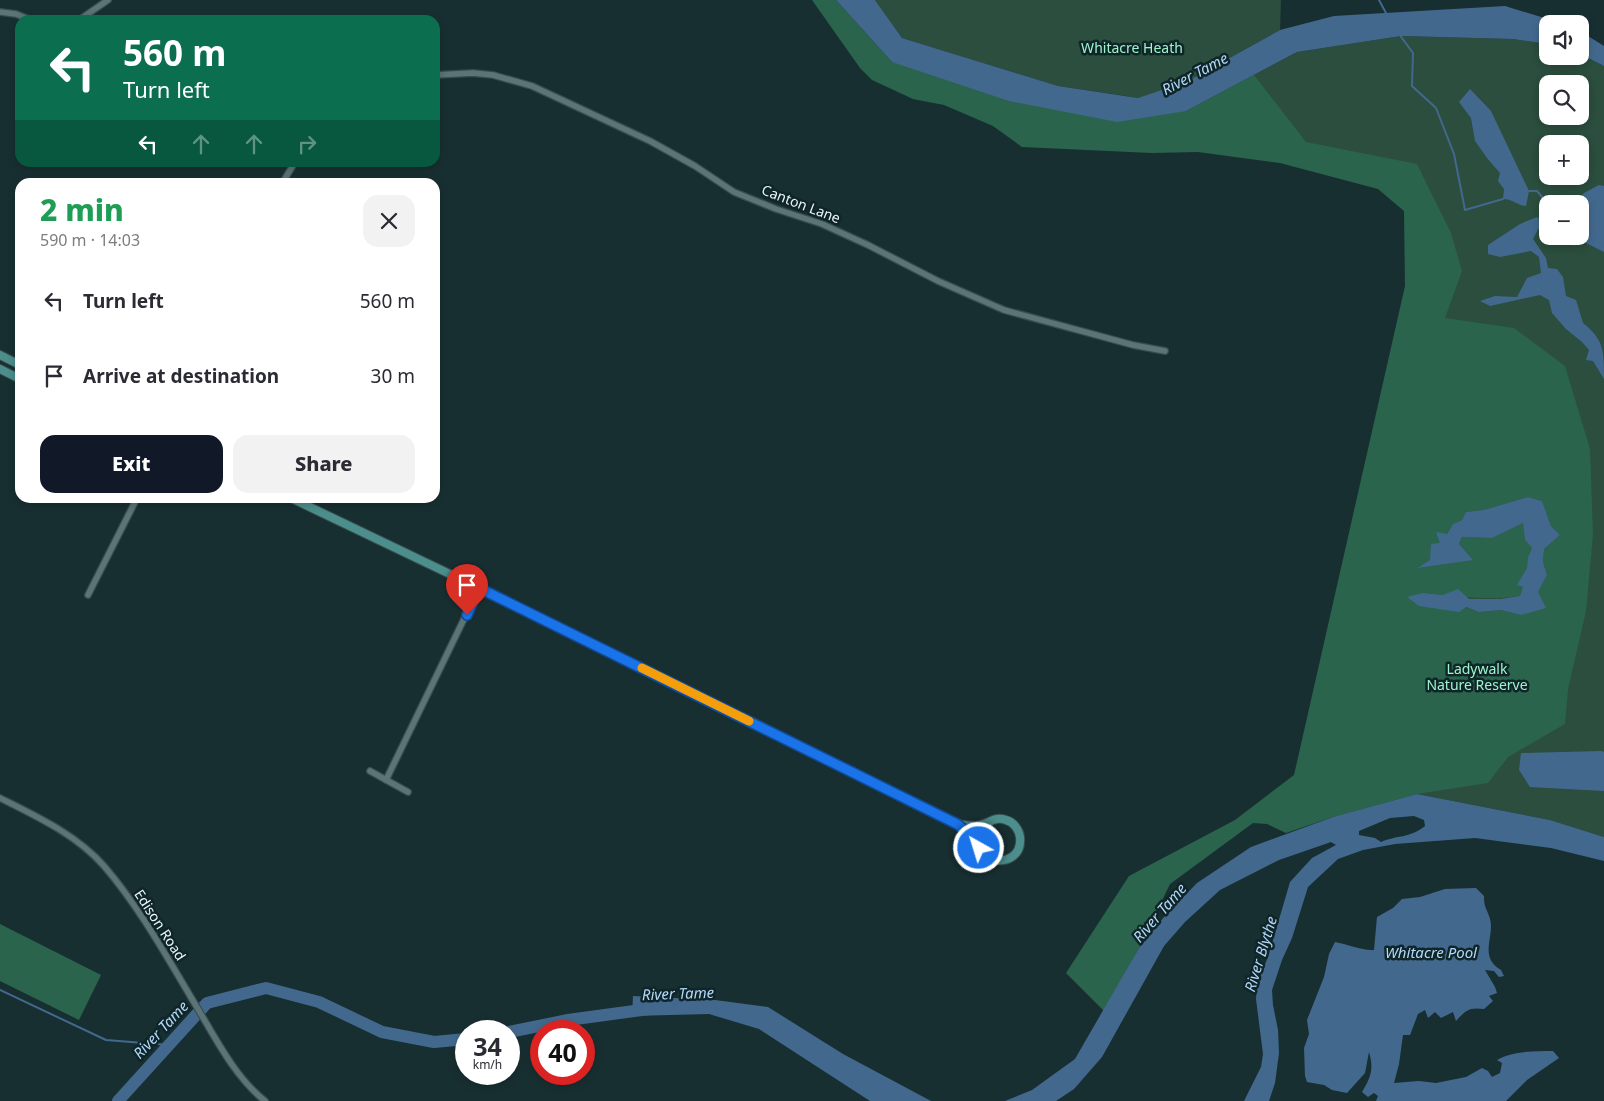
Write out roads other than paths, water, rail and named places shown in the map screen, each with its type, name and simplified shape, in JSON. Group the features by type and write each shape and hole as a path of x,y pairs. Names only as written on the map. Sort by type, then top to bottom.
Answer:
{"street":[{"path":"86,15 108,0"},
{"path":"0,12 18,15"},
{"name":"Canton Lane","path":"440,75 472,73 493,75 532,86 650,141 695,166 734,192 830,228 938,281 1004,310 1165,351"},
{"path":"286,178 293,167"},
{"path":"0,355 15,362"},
{"path":"0,369 15,376"},
{"path":"88,595 134,503"},
{"path":"301,503 479,588 957,824 972,836 986,857 991,860 1002,861 1015,853 1020,842 1018,831 1008,820 994,819 983,825 973,826 957,824"},
{"path":"386,780 479,588"},
{"path":"370,771 408,792"},
{"name":"Edison Road","path":"0,798 39,817 76,842 104,866 136,908 236,1071 265,1101"},
{"path":"979,848 977,836 983,825"}],"water":[{"path":"836,0 875,0 902,38 1058,86 1138,98 1188,81 1280,30 1334,16 1505,6 1539,16 1539,43 1513,39 1401,36 1297,52 1186,111 1117,122 1009,101 892,62"},
{"path":"1589,37 1604,46 1604,66 1589,58"},
{"path":"1470,89 1491,111 1529,191 1526,206 1503,199 1504,189 1498,181 1500,173 1475,141 1471,118 1459,102"},
{"path":"1599,185 1604,186 1604,252 1589,244 1589,195 1582,195"},
{"path":"1537,217 1539,219 1539,228 1533,239 1546,258 1548,268 1557,269 1563,277 1566,296 1576,300 1583,323 1599,341 1604,360 1604,379 1593,361 1586,360 1589,350 1552,313 1549,300 1540,295 1490,306 1480,301 1495,296 1517,297 1527,278 1541,273 1539,257 1531,251 1500,257 1488,254 1488,245 1520,224"},
{"path":"1528,497 1542,501 1551,526 1560,535 1544,549 1543,562 1547,575 1538,592 1546,608 1521,615 1501,610 1479,612 1466,607 1459,612 1419,606 1407,597 1423,593 1443,595 1458,589 1469,599 1501,599 1520,596 1523,587 1517,585 1527,568 1528,557 1532,548 1525,540 1523,523 1492,538 1462,537 1459,544 1473,560 1417,568 1430,560 1431,544 1440,543 1436,532 1447,534 1453,524 1462,520 1466,512 1484,510"},
{"path":"1604,752 1604,791 1530,787 1519,770 1521,753"},
{"path":"1417,794 1550,820 1604,837 1604,861 1551,848 1475,838 1395,844 1363,850 1338,859 1308,887 1292,938 1272,990 1278,1030 1279,1053 1275,1083 1269,1101 1244,1101 1261,1067 1263,1054 1256,999 1257,985 1268,957 1290,882 1312,858 1336,845 1331,842 1279,860 1220,890 1185,922 1164,946 1102,1057 1074,1089 1056,1101 1005,1101 1032,1090 1075,1059 1139,948 1164,917 1197,883 1251,847 1333,817","holes":["1414,816 1424,820 1425,826 1420,830 1381,842 1375,838 1359,835 1359,831 1390,818"]},
{"name":"Whitacre Pool","path":"1476,888 1484,896 1485,906 1490,919 1490,959 1504,976 1499,977 1494,971 1485,970 1497,993 1489,996 1493,1001 1484,1009 1475,1008 1468,1010 1456,1021 1453,1012 1441,1018 1435,1012 1428,1018 1425,1010 1418,1014 1410,1035 1403,1035 1394,1083 1419,1081 1436,1083 1466,1077 1482,1068 1488,1071 1492,1077 1500,1073 1502,1063 1497,1060 1516,1053 1553,1051 1559,1058 1527,1080 1506,1101 1376,1101 1378,1096 1374,1093 1368,1097 1362,1092 1371,1073 1369,1052 1365,1073 1347,1093 1332,1090 1324,1085 1307,1082 1304,1048 1309,1034 1307,1020 1324,977 1329,954 1335,942 1374,950 1377,917 1393,908 1402,899 1420,897 1445,889"},
{"path":"633,996 715,1000 768,1007 843,1054 931,1101 870,1101 759,1029 709,1014 632,1016"}],"waterway":[{"path":"1379,0 1386,13"},
{"path":"1399,34 1413,53 1412,86 1436,108 1454,154 1465,210 1503,199"},
{"path":"1529,191 1537,191 1540,195"},
{"name":"River Tame","path":"118,1101 207,1003 266,988 319,1002 382,1032 434,1042 455,1040"},
{"path":"0,990 106,1040 169,1045"},
{"name":"River Tame","path":"520,1030 568,1020 649,1009"}],"park label":[{"name":"Whitacre Heath","path":"1132,48"},
{"name":"Ladywalk Nature Reserve","path":"1477,678"}],"water label":[{"name":"River Blythe","path":"1261,954"}]}
